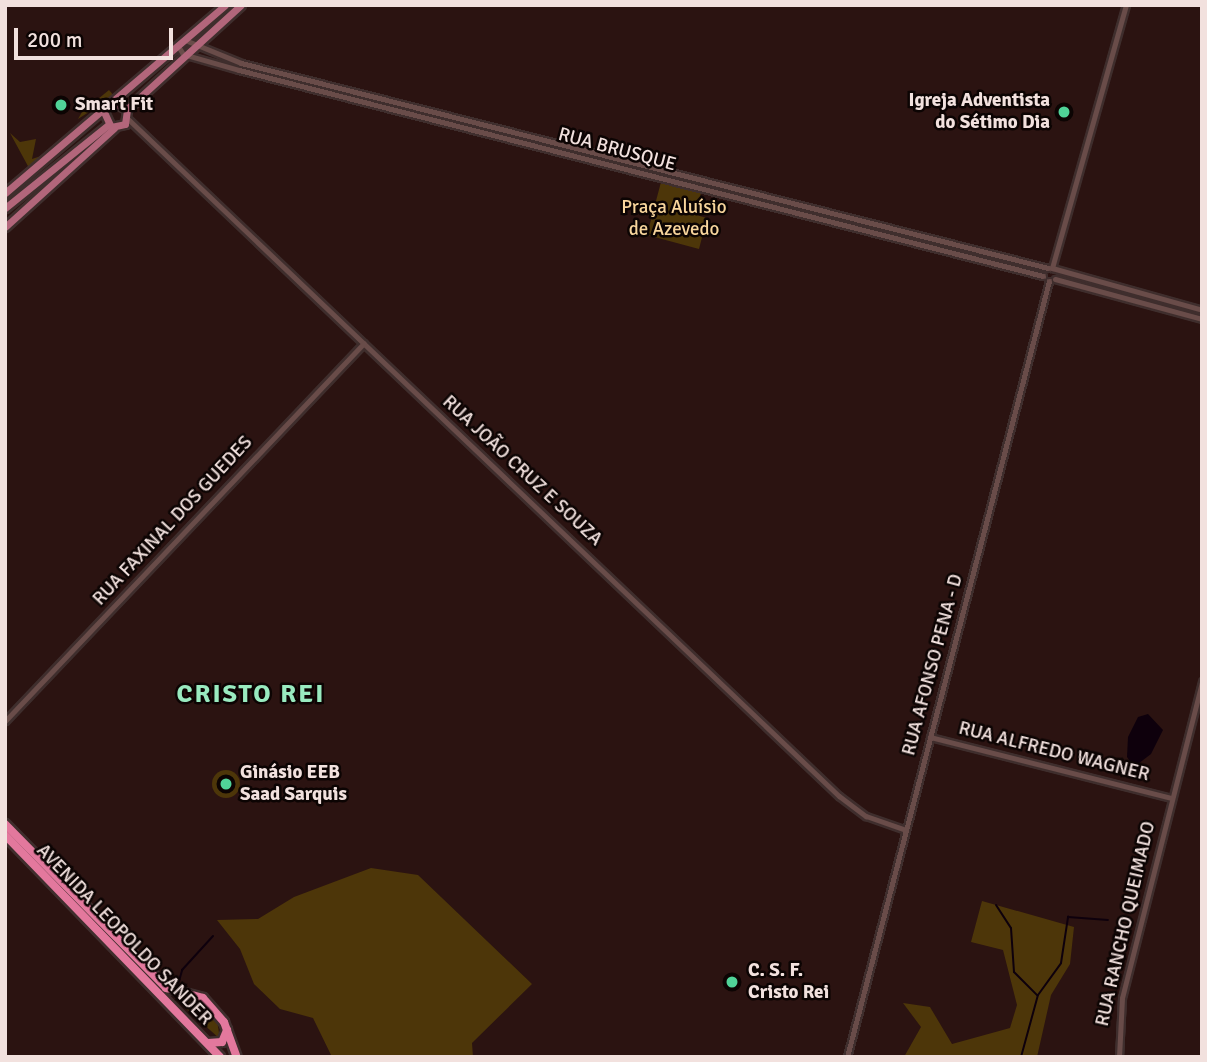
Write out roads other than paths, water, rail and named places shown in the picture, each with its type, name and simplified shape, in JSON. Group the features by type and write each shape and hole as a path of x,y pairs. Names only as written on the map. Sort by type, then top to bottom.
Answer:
{"highway":[{"name":"AVENIDA LEOPOLDO SANDER","path":"5,824 150,974 166,988 199,995 226,1027 237,1057"},
{"name":"AVENIDA LEOPOLDO SANDER","path":"5,835 220,1057"},
{"path":"171,1007 187,991"},
{"path":"208,1043 222,1042 226,1027"}],"main road":[{"path":"5,193 104,112 225,5"},
{"path":"127,109 235,7"},
{"path":"114,103 127,109"},
{"path":"5,208 111,126 128,119 127,109"},
{"path":"104,112 111,126"},
{"path":"5,227 111,126"}],"street":[{"path":"1126,5 1052,269 1043,276 1202,319"},
{"path":"185,40 191,48"},
{"path":"178,46 183,54"},
{"name":"RUA BRUSQUE","path":"191,48 220,60 1043,276"},
{"name":"RUA BRUSQUE","path":"183,54 220,60 1052,269 1202,310"},
{"name":"RUA JOÃO CRUZ E SOUZA","path":"128,119 839,796 866,816 906,830"},
{"name":"RUA AFONSO PENA - D","path":"847,1057 1052,280 1052,269"},
{"name":"RUA FAXINAL DOS GUEDES","path":"5,721 364,343"},
{"name":"RUA RANCHO QUEIMADO","path":"1119,1057 1116,1027 1202,681"},
{"name":"RUA ALFREDO WAGNER","path":"930,737 1171,798"}],"waterway":[{"path":"996,905 1011,928 1014,972 1037,995"},
{"path":"1021,1057 1038,995 1061,963 1068,917 1108,920"},
{"path":"177,988 182,970 213,936"},
{"path":"180,997 184,1005"}],"place":[{"name":"Smart Fit","path":"61,105"},
{"name":"Igreja Adventista do Sétimo Dia","path":"1064,112"},
{"name":"Ginásio EEB Saad Sarquis","path":"226,784"},
{"name":"C. S. F. Cristo Rei","path":"732,982"}],"district":[{"name":"CRISTO REI","path":"251,695"}],"park label":[{"name":"Praça Aluísio de Azevedo","path":"674,219"}]}
